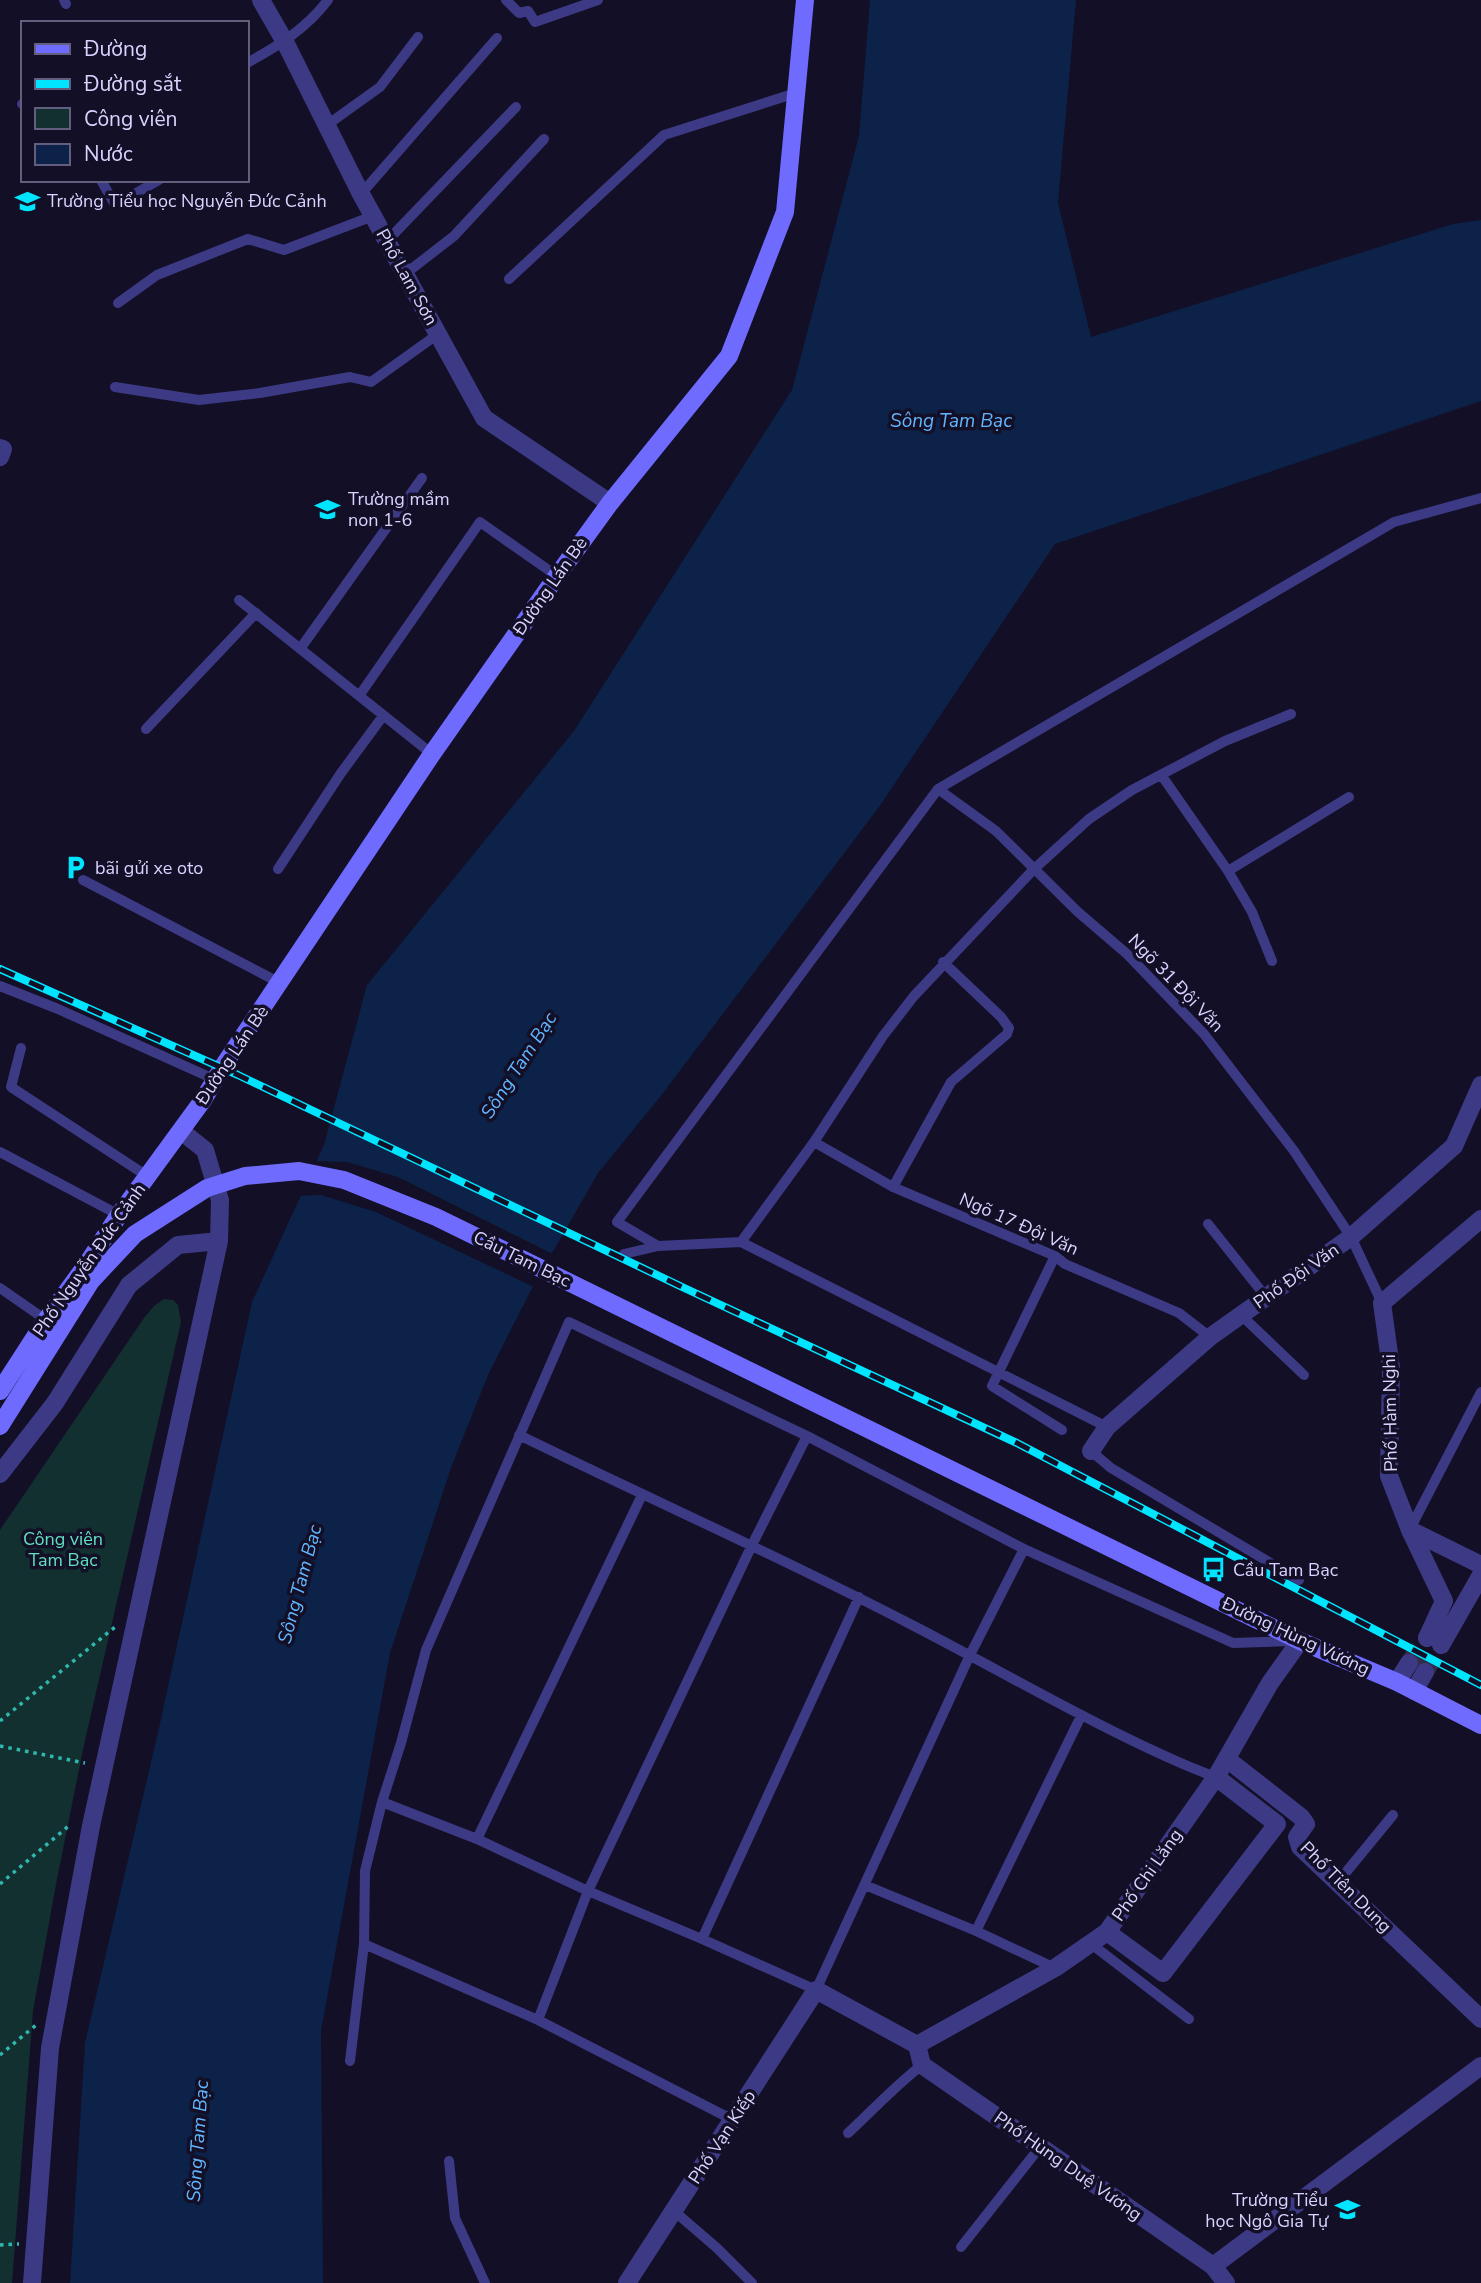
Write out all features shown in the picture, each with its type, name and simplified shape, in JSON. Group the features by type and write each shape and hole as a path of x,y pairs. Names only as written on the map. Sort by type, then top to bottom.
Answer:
{"main road":[{"name":"Đường Lán Bè","path":"181,1131 432,754 557,576 610,503 729,355 785,212 805,0"},
{"name":"Phố Nguyễn Đức Cảnh","path":"0,1391 119,1215 181,1131"},
{"name":"Cầu Tam Bạc","path":"0,1426 92,1281 135,1234 206,1188 245,1176 299,1171 344,1180 436,1217 1112,1547"},
{"name":"Đường Hùng Vương","path":"1112,1547 1300,1641 1397,1682 1481,1725"}],"street":[{"name":"Phố Lam Sơn","path":"261,0 361,194 484,418 610,503"},
{"path":"0,448 3,449 0,457"},
{"name":"Phố Đội Văn","path":"1091,1451 1107,1427 1210,1336 1351,1237 1454,1146 1481,1085"},
{"path":"32,2283 50,2048 66,1958 94,1813 219,1241 220,1200 205,1150 181,1131"},
{"path":"1382,1303 1481,1219"},
{"path":"0,1474 55,1403 129,1285 178,1245 219,1241"},
{"name":"Phố Hàm Nghi","path":"1382,1303 1391,1368 1389,1476 1409,1530 1444,1601 1434,1641 1481,1575"},
{"path":"1409,1530 1481,1565"},
{"name":"Phố Chi Lăng","path":"918,2045 1055,1968 1107,1932 1216,1777 1270,1683 1300,1641"},
{"path":"1397,1682 1417,1667 1414,1691"},
{"name":"Phố Tiên Dung","path":"1227,1759 1301,1816 1306,1824 1297,1837 1300,1847 1481,2019"},
{"path":"1107,1932 1163,1973 1277,1824 1216,1777"},
{"path":"816,1990 918,2045 922,2065"},
{"name":"Phố Vạn Kiếp","path":"627,2283 816,1990"},
{"name":"Phố Hùng Duệ Vương","path":"922,2065 1213,2266 1226,2283"},
{"path":"1213,2266 1481,2066"}],"lane":[{"path":"248,62 285,42 317,14 328,0"},
{"path":"506,0 519,13 528,11 535,22 598,0"},
{"path":"327,125 380,87 418,37"},
{"path":"361,194 497,38"},
{"path":"509,279 664,135 796,93"},
{"path":"387,242 516,107"},
{"path":"405,274 454,236 544,139"},
{"path":"103,182 115,205 155,182"},
{"path":"118,303 157,275 248,239 285,250 373,216"},
{"path":"115,387 199,400 260,393 350,377 371,382 438,334"},
{"path":"300,649 422,478"},
{"path":"658,1246 617,1222 939,789 1394,522 1481,498"},
{"path":"359,696 480,522 557,576"},
{"path":"239,600 432,754"},
{"path":"146,729 256,613"},
{"path":"741,1242 814,1142 883,1036 914,996 943,962 1034,869 1089,819 1132,790 1225,741 1291,714"},
{"path":"278,869 341,773 383,716"},
{"path":"1162,776 1228,871 1251,912 1272,961"},
{"name":"Ngõ 31 Đội Văn","path":"939,789 996,831 1078,912 1127,954 1204,1034 1294,1151 1351,1237 1382,1303"},
{"path":"1228,871 1349,797"},
{"path":"83,880 280,983"},
{"path":"893,1187 951,1083 1007,1034 1009,1028 943,962"},
{"path":"0,986 216,1080"},
{"path":"21,1048 11,1087 148,1176"},
{"name":"Ngõ 17 Đội Văn","path":"814,1142 893,1187 1055,1256 1065,1264 1179,1313 1210,1336"},
{"path":"0,1152 119,1215"},
{"path":"1208,1224 1266,1297"},
{"path":"624,1254 658,1246 741,1242 1107,1427"},
{"path":"1055,1256 992,1386 1062,1430"},
{"path":"0,1288 46,1320"},
{"path":"1241,1315 1304,1375"},
{"path":"350,2061 364,1944 365,1871 426,1650 569,1322 807,1436 1024,1549 1233,1643 1300,1641"},
{"path":"1409,1530 1481,1392"},
{"path":"519,1435 859,1597 1082,1716 1195,1770 1216,1777"},
{"path":"538,2020 589,1891 752,1545 807,1436"},
{"path":"1091,1451 1111,1468 1298,1580"},
{"path":"477,1839 642,1495"},
{"path":"382,1802 477,1839 816,1990 970,1655 1024,1549"},
{"path":"702,1939 859,1597"},
{"path":"976,1931 1082,1716"},
{"path":"1338,1882 1393,1815"},
{"path":"865,1885 976,1931 1055,1968"},
{"path":"1090,1943 1189,2019"},
{"path":"364,1944 538,2020 733,2120"},
{"path":"848,2133 922,2065"},
{"path":"961,2247 1040,2147"},
{"path":"449,2161 455,2218 485,2283"},
{"path":"674,2211 752,2283"}],"path":[{"path":"0,1721 117,1626"},
{"path":"0,1746 85,1763"},
{"path":"0,1884 71,1824"},
{"path":"0,2055 39,2023"},
{"path":"0,2245 19,2244"}],"green space":[{"name":"Công viên Tam Bạc","path":"164,1299 173,1300 178,1305 181,1322 84,1745 57,1879 33,2011 12,2283 0,2283 0,1530 144,1318"}],"water":[{"name":"Sông Tam Bạc","path":"870,0 1076,0 1058,203 1091,337 1453,224 1481,220 1481,401 1055,544 879,807 660,1097 598,1173 531,1290 488,1375 452,1465 390,1653 321,2031 323,2283 70,2283 85,2043 157,1737 252,1302 324,1145 367,985 574,731 792,390 859,136"}],"pier":[{"path":"313,1161 347,1162 398,1177 555,1255 536,1288 376,1212 321,1195 296,1196"}],"tunnel":[{"path":"1409,1663 1427,1638"},
{"path":"1425,1672 1441,1645"}],"railway":[{"path":"0,969 238,1075 1017,1443 1481,1685"}],"place":[{"name":"Trường Tiểu học Nguyễn Đức Cảnh","path":"27,201"},
{"name":"Trường mầm non 1-6","path":"328,509"},
{"name":"bãi gửi xe oto","path":"75,868"},
{"name":"Cầu Tam Bạc","path":"1213,1570"},
{"name":"Trường Tiểu học Ngô Gia Tự","path":"1348,2210"}]}
